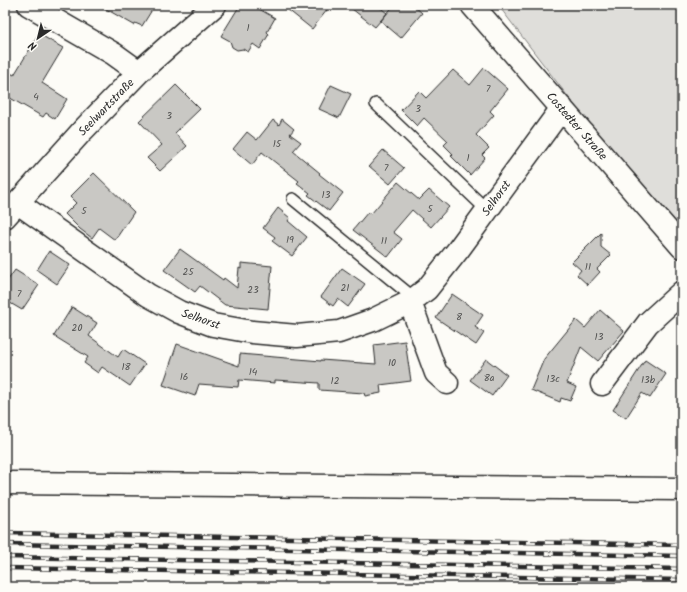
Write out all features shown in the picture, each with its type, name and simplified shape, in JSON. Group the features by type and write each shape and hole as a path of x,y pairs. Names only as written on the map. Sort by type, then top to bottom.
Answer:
{"street":[{"path":"29,5 114,54 139,72"},
{"name":"Seelwartstraße","path":"11,210 83,130 139,72 215,5"},
{"name":"Costedter Straße","path":"472,5 679,242"},
{"name":"Selhorst","path":"11,210 148,295 179,312 213,325 252,332 297,336 339,332 373,320 412,301 427,289 488,210 562,108"},
{"path":"602,384 648,324 682,292"},
{"path":"412,301 436,373 447,383"},
{"path":"5,483 682,490"}],"lane":[{"path":"376,104 488,210"},
{"path":"293,199 412,301"}],"shaded area":[{"path":"498,5 682,5 682,246"}],"building":[{"path":"99,5 155,5 142,26 135,23 134,25"},
{"path":"240,5 252,5 275,18 267,32 269,34 260,49 253,44 248,52 243,49 237,50 232,47 230,41 221,36"},
{"path":"282,5 331,5 312,29"},
{"path":"347,5 377,5 387,13 375,27"},
{"path":"394,5 413,5 422,13 401,38 381,21"},
{"path":"39,34 63,48 42,83 67,99 55,119 46,113 43,117 5,95 5,70 14,75"},
{"path":"484,68 508,89 490,111 494,115 476,135 489,148 482,155 485,158 470,175 451,156 453,154 444,145 448,141 424,118 417,126 401,110 419,91 426,98 453,70 470,85"},
{"path":"176,85 200,109 175,133 187,146 160,171 147,158 162,145 139,121"},
{"path":"331,85 351,94 339,118 319,109"},
{"path":"282,119 294,129 290,134 301,142 293,151 343,193 329,211 308,195 310,193 297,183 299,181 262,152 252,165 233,149 247,132 257,140 273,120 279,125"},
{"path":"383,150 404,168 390,184 369,166"},
{"path":"94,173 134,212 115,240 99,228 92,238 80,229 65,214 76,203 70,197"},
{"path":"398,182 419,200 429,190 449,207 431,227 412,210 393,232 402,239 388,257 353,230 368,212 371,214"},
{"path":"278,208 290,218 288,221 307,237 292,256 272,241 275,237 263,228"},
{"path":"601,233 601,247 611,255 597,269 600,272 588,285 577,275 581,270 572,262"},
{"path":"180,249 223,280 224,278 237,288 241,263 272,266 268,309 225,305 200,286 195,292 164,270"},
{"path":"49,251 70,265 57,284 37,270"},
{"path":"342,268 365,284 348,307 338,299 333,306 321,297"},
{"path":"15,270 39,285 22,310 5,300 5,284"},
{"path":"452,294 483,315 475,327 484,333 476,345 436,318"},
{"path":"72,307 97,323 89,336 118,357 123,349 145,364 130,386 102,367 98,373 84,363 88,357 54,336"},
{"path":"600,310 624,331 598,361 581,347 567,383 576,387 570,401 561,398 560,402 531,390 544,359 576,320 585,328"},
{"path":"405,341 411,381 380,385 381,393 365,396 364,393 319,390 319,383 275,380 275,383 239,380 238,387 199,384 195,396 163,385 177,344 239,366 240,354 376,364 374,345"},
{"path":"486,359 507,375 492,396 470,380"},
{"path":"645,360 666,374 650,398 642,393 626,418 613,410"}],"railway":[{"path":"5,533 682,545"},
{"path":"5,544 682,556"},
{"path":"5,557 682,569"},
{"path":"5,568 682,580"}]}
